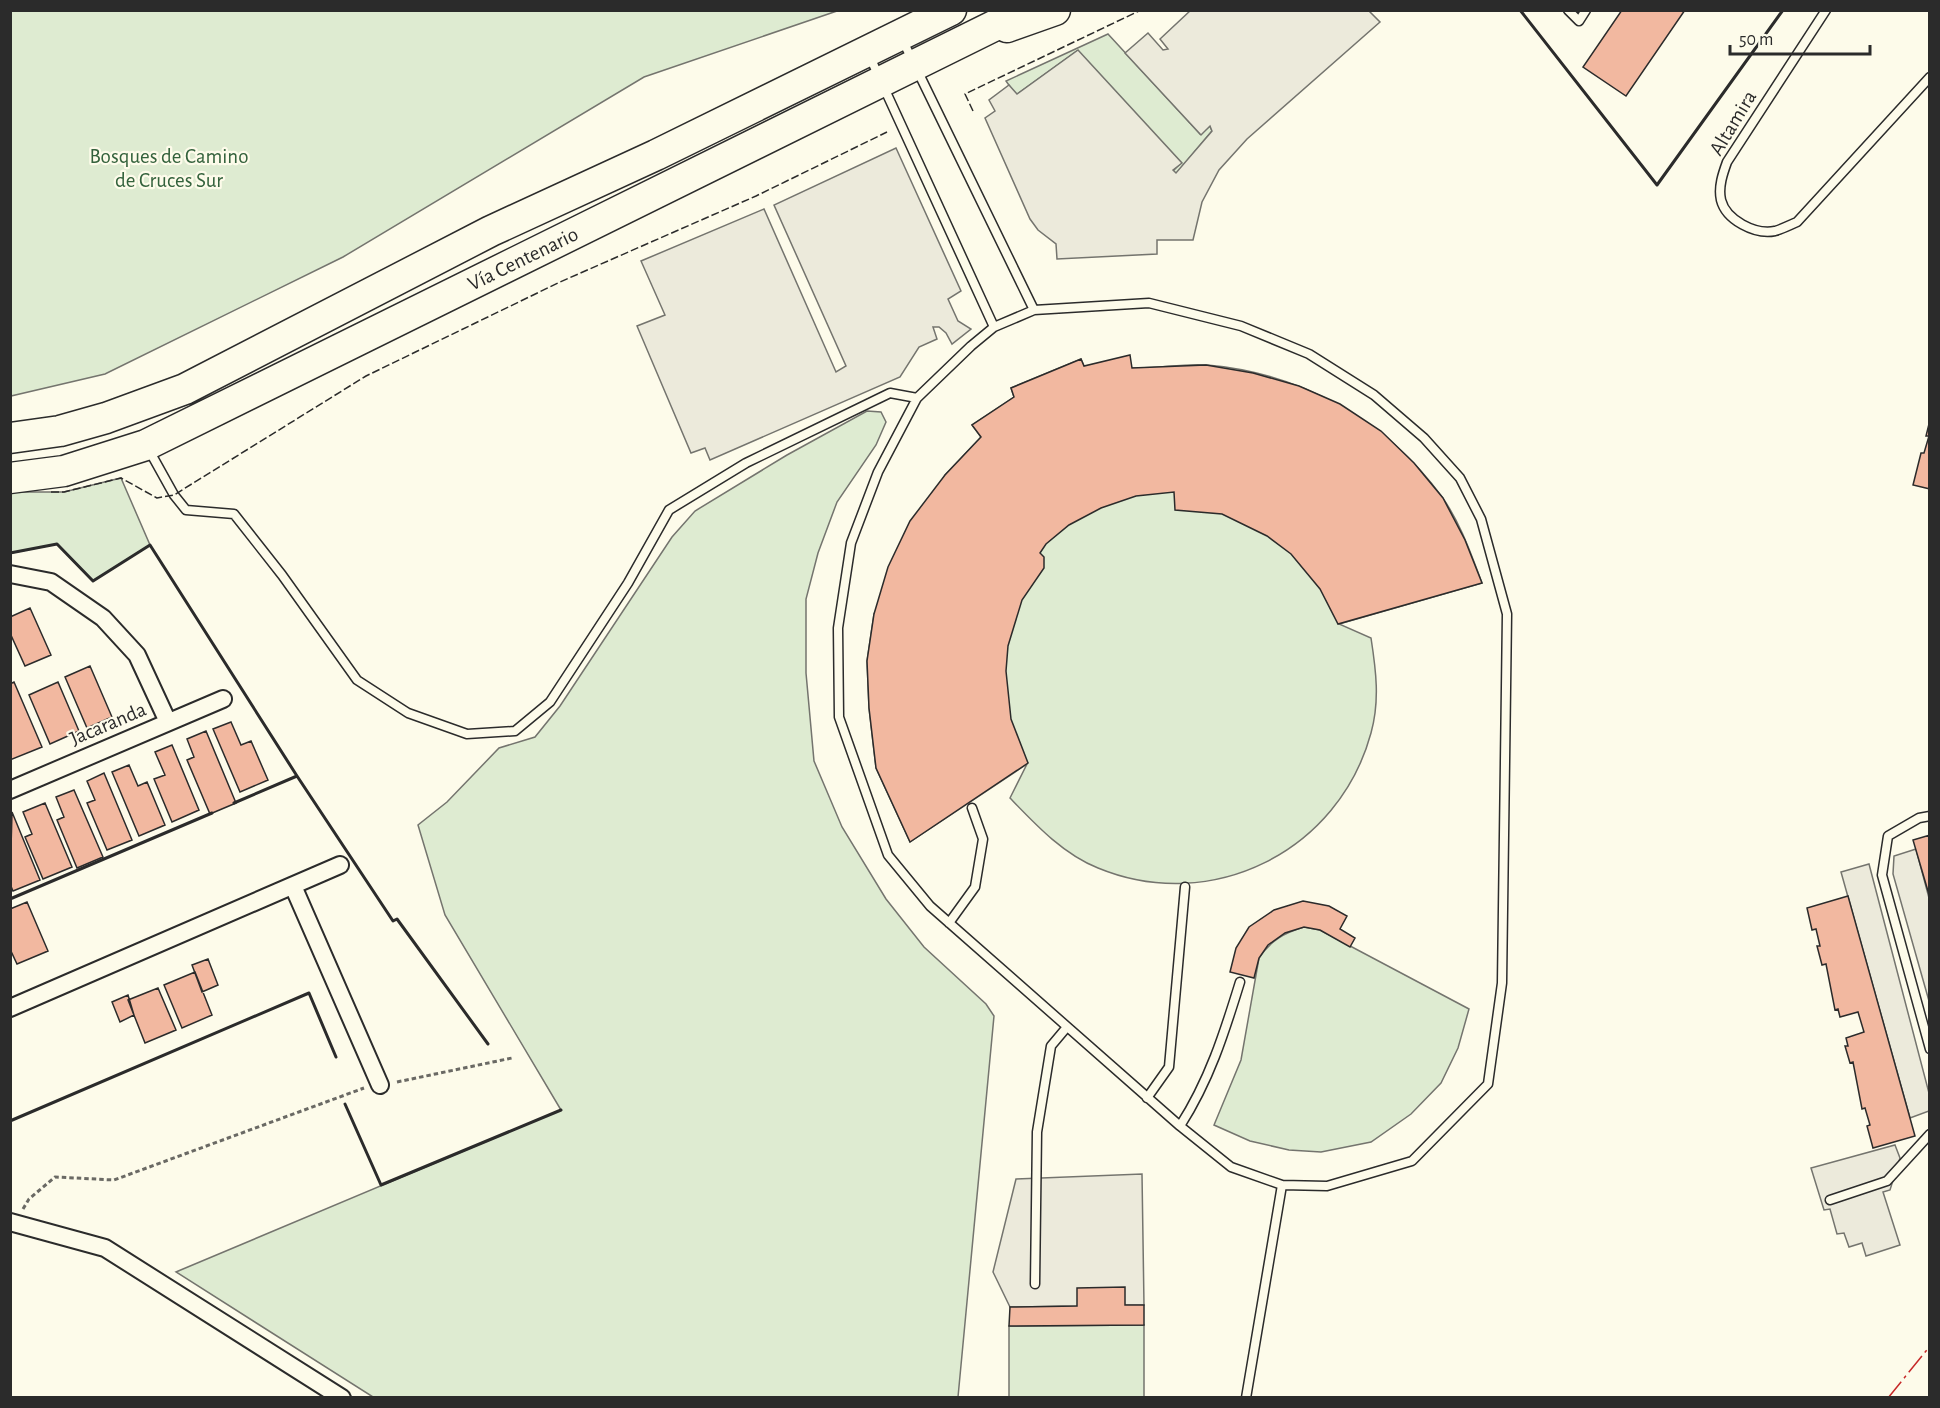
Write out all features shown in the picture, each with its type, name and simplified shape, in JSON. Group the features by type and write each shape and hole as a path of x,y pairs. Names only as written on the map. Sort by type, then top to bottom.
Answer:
{"highway":[{"name":"Vía Centenario","path":"10,438 60,431 106,418 185,389 491,231 868,52 951,10"},
{"name":"Vía Centenario","path":"10,478 64,471 146,445 882,84 1026,10"},
{"path":"970,40 1055,10"}],"street":[{"path":"10,574 51,582 103,618 137,656 168,722"},
{"name":"Jacaranda","path":"10,790 223,699"},
{"path":"10,1008 340,865"},
{"path":"293,886 380,1085"},
{"path":"13,1222 105,1248 342,1398"}],"lane":[{"path":"1569,10 1579,21 1586,10"},
{"name":"Altamira","path":"1826,10 1727,162 1721,182 1721,201 1734,220 1751,228 1773,231 1797,222 1929,77"},
{"path":"900,36 1034,310"},
{"path":"868,52 994,327"},
{"path":"1149,303 1241,326 1309,354 1374,395 1424,438 1460,478 1481,519 1507,614 1502,983 1488,1084 1412,1161 1327,1186 1282,1185 1231,1167 1147,1098 930,906 888,855 839,717 838,628 851,543 878,472 917,398 994,327 1034,310 1149,303"},
{"path":"146,445 174,495 186,510 234,514 282,575 357,680 408,713 467,734 515,731 550,702 628,583 669,510 746,463 890,393 917,398"},
{"path":"949,923 975,887 983,839 972,808"},
{"path":"1929,816 1919,818 1888,836 1882,875 1929,1049"},
{"path":"1147,1098 1169,1067 1185,887"},
{"path":"1180,1126 1200,1095 1219,1051 1240,982"},
{"path":"1035,1284 1037,1132 1051,1046 1067,1027"},
{"path":"1830,1200 1887,1181 1929,1134"},
{"path":"1246,1398 1282,1185"}],"path":[{"path":"13,1222 29,1199 55,1177 114,1180 362,1088 512,1058"}],"green space":[{"name":"Bosques de Camino de Cruces Sur","path":"10,11 837,11 644,77 343,257 105,374 11,396"},
{"path":"1108,34 1200,134 1210,126 1212,131 1176,174 1173,171 1181,163 1077,51 1016,95 1006,81"},
{"path":"1081,359 1084,366 1143,368 1207,365 1242,370 1276,378 1339,405 1395,445 1442,497 1460,528 1482,583 1339,624 1371,638 1374,662 1376,709 1374,721 1355,775 1331,810 1301,840 1265,862 1226,877 1184,883 1141,881 1085,862 1051,838 1010,798 1027,764 910,842 876,768 869,708 867,661 874,614 945,475 981,437 972,425 1014,397 1011,388"},
{"path":"867,411 881,412 886,422 876,445 837,502 818,553 806,599 806,673 814,761 842,827 886,899 924,947 986,1004 994,1016 958,1397 373,1397 176,1272 561,1110 445,915 418,825 447,802 499,748 535,737 560,706 672,537 695,511 787,455"},
{"path":"121,478 150,545 93,581 57,544 11,553 11,492 64,492"},
{"path":"1304,927 1320,930 1469,1009 1458,1048 1441,1083 1411,1114 1371,1142 1321,1152 1289,1150 1250,1141 1214,1125 1241,1060 1259,958 1278,938"},
{"path":"1144,1325 1144,1397 1009,1398 1009,1326"}],"shaded area":[{"path":"1191,10 1369,11 1380,22 1247,139 1219,170 1202,202 1193,240 1157,240 1157,254 1057,259 1056,244 1038,230 1030,219 985,118 995,111 989,100 1009,85 1017,94 1078,50 1182,163 1173,170 1176,173 1212,131 1210,126 1201,135 1125,53 1148,33 1163,50 1168,49 1160,39"},
{"path":"896,148 961,291 948,299 958,321 971,329 952,344 946,333 939,327 933,327 937,339 919,347 900,377 710,460 705,448 691,453 637,326 665,315 641,261 764,209 836,372 846,366 774,205"},
{"path":"1916,849 1929,898 1929,1001 1893,874 1894,856"},
{"path":"1869,864 1929,1093 1929,1111 1910,1118 1841,872"},
{"path":"1895,1145 1900,1158 1890,1190 1883,1192 1900,1245 1866,1256 1862,1243 1849,1247 1844,1233 1837,1234 1830,1209 1824,1210 1811,1168"},
{"path":"1142,1174 1144,1305 1010,1307 993,1272 1016,1179"}],"building":[{"path":"1622,10 1685,10 1626,96 1583,67"},
{"path":"1130,355 1132,368 1206,365 1253,373 1299,386 1340,404 1381,431 1414,463 1443,498 1465,540 1482,583 1338,624 1320,589 1291,554 1267,536 1222,514 1175,510 1174,492 1136,496 1101,508 1069,525 1046,544 1040,553 1044,557 1044,568 1022,600 1008,646 1006,671 1011,719 1028,763 910,842 876,768 869,708 867,661 874,614 888,567 910,521 945,475 981,437 972,425 1014,397 1011,388 1081,359 1084,366"},
{"path":"1930,420 1930,489 1913,485 1921,453 1924,453 1929,436 1926,436"},
{"path":"30,608 51,655 25,666 10,633 10,617"},
{"path":"90,666 112,717 87,728 65,677"},
{"path":"14,682 42,747 10,760 10,684"},
{"path":"58,682 79,731 50,744 29,695"},
{"path":"231,722 241,745 251,741 268,780 240,792 213,729"},
{"path":"206,731 236,803 210,814 187,760 194,757 187,739"},
{"path":"172,745 199,810 172,822 154,779 165,775 155,752"},
{"path":"129,765 138,786 147,782 165,825 139,836 112,772"},
{"path":"104,773 132,840 107,850 87,803 95,800 87,781"},
{"path":"74,790 103,857 77,868 57,820 64,817 56,797"},
{"path":"45,803 72,867 43,879 25,837 32,834 23,812"},
{"path":"12,812 40,880 13,891 10,884"},
{"path":"1930,835 1930,898 1913,840"},
{"path":"1848,896 1915,1136 1873,1148 1867,1126 1870,1125 1865,1108 1862,1109 1853,1062 1850,1063 1845,1046 1848,1046 1846,1038 1864,1032 1858,1012 1840,1017 1838,1009 1835,1010 1826,964 1822,965 1817,946 1820,946 1816,929 1812,930 1807,908"},
{"path":"1303,901 1329,906 1347,916 1340,929 1355,938 1350,947 1320,930 1304,927 1285,933 1268,945 1259,958 1254,978 1230,972 1236,948 1249,927 1274,910"},
{"path":"27,902 48,951 17,964 10,949 10,909"},
{"path":"208,959 218,985 202,992 192,965"},
{"path":"195,972 212,1015 182,1028 164,985"},
{"path":"158,988 176,1030 145,1043 128,1000"},
{"path":"128,995 134,1015 120,1022 112,1002"},
{"path":"1125,1287 1125,1305 1144,1305 1144,1325 1009,1326 1010,1307 1077,1306 1077,1288"}],"fence":[{"path":"973,111 965,94 1141,10"},
{"path":"51,492 64,492 121,478 157,498 174,495 366,376 560,282 756,196 887,132"}],"wall":[{"path":"1520,10 1657,185 1783,10"},
{"path":"10,553 57,544 93,581 150,545 297,776 393,921 397,919 488,1044"},
{"path":"234,803 297,776"},
{"path":"10,899 212,813"},
{"path":"10,1121 309,993 336,1057"},
{"path":"345,1104 381,1185 561,1110"}],"power":[{"path":"1888,1398 1930,1346"}]}
